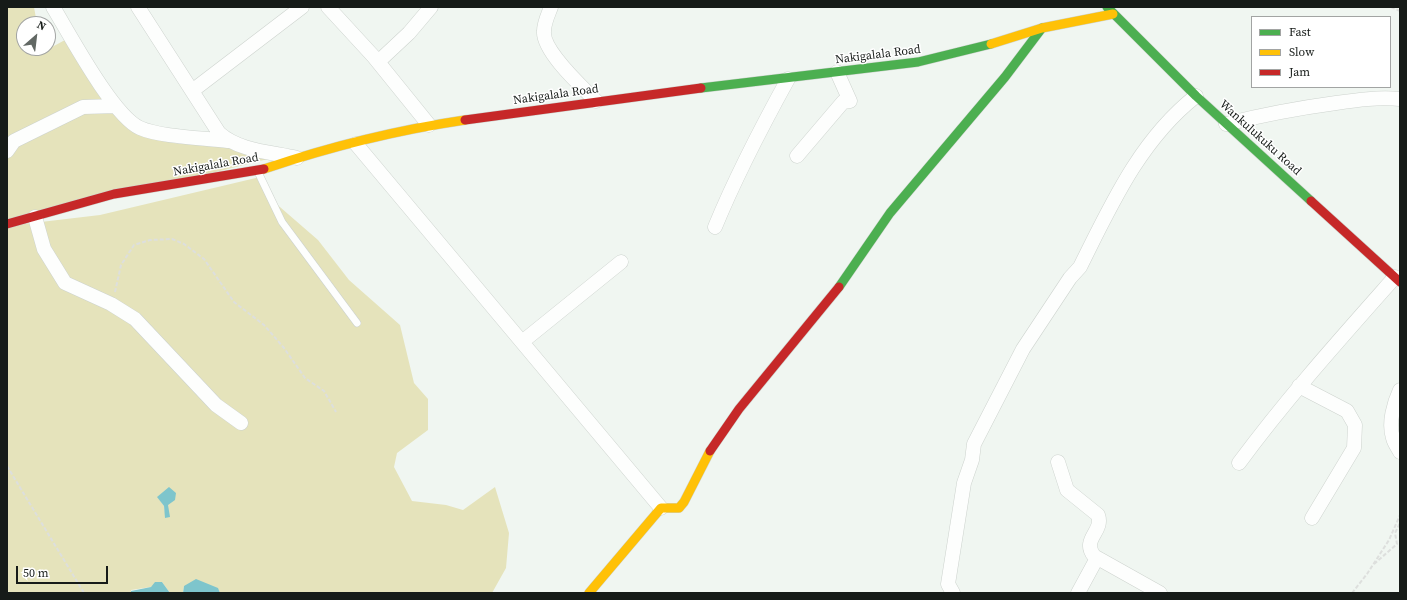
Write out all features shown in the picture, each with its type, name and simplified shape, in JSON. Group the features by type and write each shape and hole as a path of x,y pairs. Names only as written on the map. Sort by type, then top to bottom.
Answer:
{"street":[{"path":"53,7 115,106 132,123 146,130 228,140"},
{"path":"138,7 219,133 228,140 240,145 297,158"},
{"path":"192,91 302,7"},
{"path":"328,7 378,62 429,125"},
{"path":"378,62 409,33 431,7"},
{"path":"551,7 543,32 546,42 555,57 596,101"},
{"name":"Nakigalala Road","path":"7,224 114,194 258,171 297,158 429,125 596,101 788,79 942,58 1042,28 1110,10"},
{"name":"Wankulukuku Road","path":"1110,10 1196,96 1397,280"},
{"path":"589,593 661,508 679,508 684,502 714,446 739,409 832,297 890,213 1005,77 1042,28"},
{"path":"797,156 843,102 850,101 837,72"},
{"path":"715,227 734,180 754,140 788,79"},
{"path":"953,593 948,584 964,483 972,460 974,444 1023,349 1070,278 1080,268 1131,169 1150,141 1176,112 1196,96"},
{"path":"1226,124 1266,114 1322,105 1380,97 1400,99"},
{"path":"7,151 14,141 82,107 115,106"},
{"path":"356,144 661,508"},
{"path":"34,217 44,249 65,283 112,304 135,319 216,405 241,423"},
{"path":"522,342 620,262"},
{"path":"1239,463 1272,418 1299,386 1397,280"},
{"path":"1299,386 1347,411 1355,425 1354,448 1312,518"},
{"path":"1400,390 1396,399 1392,422 1392,437 1400,452"},
{"path":"1058,462 1067,490 1078,500 1090,507 1098,515 1099,524 1089,544 1089,549 1097,558 1160,593"},
{"path":"1078,593 1097,558"}],"lane":[{"path":"258,171 282,222 357,322"}],"path":[{"path":"1391,7 1400,11"},
{"path":"112,304 121,265 134,245 150,240 172,239 184,244 204,259 234,302 264,325 284,348 304,378 324,392 336,412"},
{"path":"7,466 84,593"},
{"path":"1352,593 1389,540 1400,515"},
{"path":"1372,566 1397,544 1395,533 1400,523"}],"shaded area":[{"path":"7,7 34,7 36,16 16,16 16,56 56,56 56,45 76,34 122,108 173,143 234,147 272,158 7,224"},
{"path":"260,177 273,201 318,240 349,280 400,325 414,383 428,399 428,430 397,453 394,467 412,501 446,505 463,510 495,487 509,533 506,568 492,593 220,593 217,588 184,586 183,593 170,593 162,582 151,587 131,590 131,593 9,593 7,588 7,226 100,215","holes":["165,491 168,505 166,518 164,506 158,497"]}],"water":[{"path":"169,487 176,493 175,500 168,505 170,517 165,518 164,506 157,497"},
{"path":"196,579 218,588 220,593 183,593 184,586"},
{"path":"155,582 162,582 170,593 131,593 131,591 151,587"}],"traffic: fast":[{"path":"1107,7 1196,96 1311,201"},
{"path":"839,287 890,213 1005,77 1042,28"},
{"path":"701,88 918,62 991,44"}],"traffic: slow":[{"path":"991,44 1042,28 1113,14"},
{"path":"264,169 313,153 363,140 465,120"},
{"path":"589,593 661,508 679,508 684,502 710,451"}],"traffic: jam":[{"path":"465,120 701,88"},
{"path":"7,224 114,194 264,169"},
{"path":"1311,201 1400,282"},
{"path":"710,451 739,409 839,287"}]}
